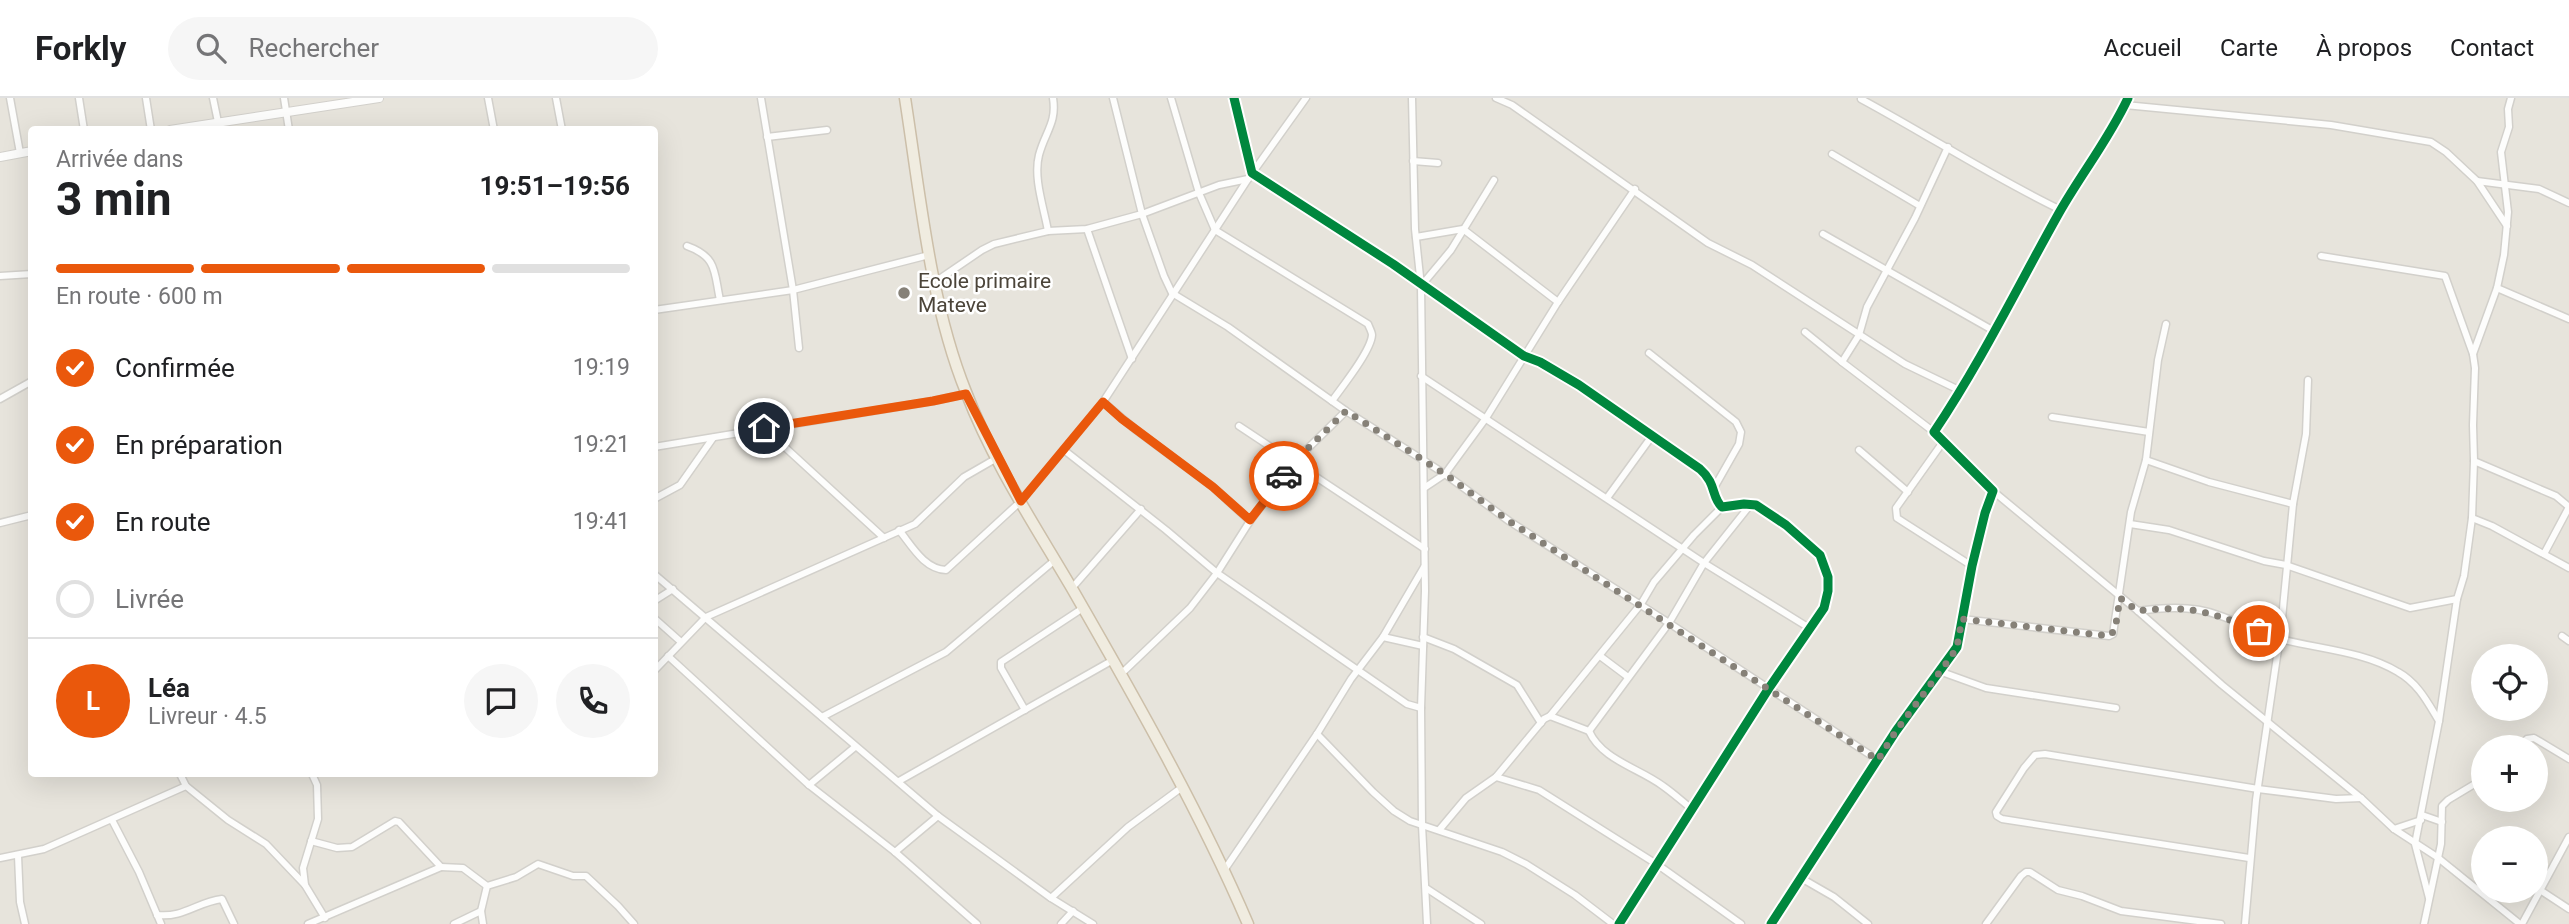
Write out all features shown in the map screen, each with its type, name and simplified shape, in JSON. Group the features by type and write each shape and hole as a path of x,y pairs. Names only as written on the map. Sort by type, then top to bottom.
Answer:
{"highway":[{"path":"905,98 935,282 946,333 966,394 997,458 1113,660 1225,869 1248,924"}],"street":[{"path":"10,98 20,153"},
{"path":"79,98 83,126"},
{"path":"146,98 150,126"},
{"path":"213,98 218,122"},
{"path":"284,98 289,126"},
{"path":"194,126 379,98"},
{"path":"488,98 493,126"},
{"path":"556,98 561,126"},
{"path":"761,98 793,290 799,348"},
{"path":"1048,231 1038,178 1038,163 1054,118 1053,98"},
{"path":"1113,98 1142,214 1172,293 1228,327 1346,411 1445,474 1509,521 1878,760"},
{"path":"1171,98 1199,193 1215,230 1368,324 1372,335 1369,344 1354,372 1332,401"},
{"path":"1234,98 1250,176 1393,264 1524,356 1540,362 1579,385 1700,469 1709,477 1716,502 1722,507"},
{"path":"899,530 926,563 932,568 946,570 1021,501 1103,402 1250,176 1306,98"},
{"path":"1412,98 1416,237 1421,286 1425,549 1421,708 1422,825 1427,924"},
{"path":"1496,98 1512,105 1708,243 1752,265 1905,364 1961,391"},
{"path":"1512,105 1517,98"},
{"path":"2473,354 2497,288 2507,226 2507,186 2501,152 2509,127 2508,109 2511,98"},
{"path":"1861,99 2023,192 2061,210"},
{"path":"1934,432 1961,391 2061,210 2126,102 2331,125 2431,142 2477,181 2507,226"},
{"path":"767,137 827,130"},
{"path":"1842,362 1859,335 1867,307 1948,147"},
{"path":"0,156 28,152"},
{"path":"1832,154 1920,206"},
{"path":"1413,161 1438,163"},
{"path":"935,282 994,244 1048,231 1087,229 1142,214 1250,176"},
{"path":"1421,286 1451,250 1494,180"},
{"path":"2477,181 2539,189 2569,202"},
{"path":"1424,488 1445,474 1486,418 1558,302 1634,189"},
{"path":"1087,229 1132,359"},
{"path":"1416,237 1463,229 1558,302"},
{"path":"1823,234 1994,331"},
{"path":"687,246 700,251 714,265 720,300"},
{"path":"658,309 793,290 931,255"},
{"path":"2321,256 2445,276 2473,354 2472,518 2439,721 2415,844 2418,864 2429,898"},
{"path":"0,275 28,274"},
{"path":"2497,288 2569,319"},
{"path":"1962,619 2109,636 2115,630 2130,524 2146,460 2160,346 2166,324"},
{"path":"1805,332 1934,432 1993,491 2138,611 2222,685 2361,798 2394,829 2437,857 2521,924 2533,903"},
{"path":"1649,353 1736,422 1741,432 1740,444 1714,488"},
{"path":"1421,376 1703,563 1811,629"},
{"path":"2245,924 2249,858 2280,640 2293,504 2306,434 2308,380"},
{"path":"0,399 28,383"},
{"path":"658,446 966,394"},
{"path":"1103,402 1129,425 1213,487 1250,520"},
{"path":"1120,675 1190,608 1217,573 1250,520 1295,461 1346,411"},
{"path":"2052,417 2149,432"},
{"path":"1239,426 1425,549"},
{"path":"764,428 884,538"},
{"path":"1607,498 1652,436"},
{"path":"658,497 680,485 713,438"},
{"path":"1943,442 1896,508 1897,518 1972,566"},
{"path":"1064,450 1141,509 1217,573 1407,704 1421,708"},
{"path":"1858,450 1908,492"},
{"path":"658,667 706,617 921,520 964,477 997,458"},
{"path":"2146,460 2209,482 2293,504"},
{"path":"2474,461 2556,496 2568,506 2544,554"},
{"path":"1771,924 1878,760 1957,647 1984,513 1993,491"},
{"path":"1589,731 1670,623 1703,563 1751,504"},
{"path":"1440,829 1466,798 1496,777 1550,716 1600,656 1654,582 1722,507 1751,504 1787,525 1820,555 1828,577 1824,608 1769,688 1619,924"},
{"path":"1072,588 1141,509"},
{"path":"0,523 28,515"},
{"path":"2472,518 2493,526 2569,568"},
{"path":"2130,524 2168,530 2264,561 2286,565 2410,608 2457,598"},
{"path":"822,717 946,652 1055,561"},
{"path":"1225,869 1317,734 1357,669 1383,637 1425,566"},
{"path":"658,577 938,816 1051,898 1093,924"},
{"path":"658,598 673,589"},
{"path":"2138,611 2165,607 2215,613 2280,640 2346,653 2399,672 2421,691 2439,721"},
{"path":"1025,710 1001,668 1002,662 1083,608"},
{"path":"658,622 681,642"},
{"path":"1383,637 1423,646"},
{"path":"1423,637 1454,649 1517,685 1541,723"},
{"path":"668,656 808,785 895,852 976,924"},
{"path":"1600,656 1628,677"},
{"path":"899,781 1113,660"},
{"path":"1939,671 1986,688 2116,708"},
{"path":"1550,716 1589,731 1596,744 1614,758 1662,785 1693,810"},
{"path":"1317,734 1394,811 1422,825 1502,852 1526,864 1575,895 1613,924"},
{"path":"2548,746 2569,759"},
{"path":"808,785 855,747"},
{"path":"2249,858 2002,819 1996,812 2024,768 2035,755 2045,754 2258,789 2336,799 2361,798"},
{"path":"182,777 186,786 228,821 267,844 304,885 325,918"},
{"path":"304,885 303,868 318,819 317,785 313,777"},
{"path":"1496,777 1539,790 1658,864 1741,924"},
{"path":"0,858 44,849 186,786"},
{"path":"2424,924 2441,844 2444,803 2471,786"},
{"path":"1051,898 1128,827 1181,788"},
{"path":"895,852 938,816"},
{"path":"2394,829 2422,818 2442,822"},
{"path":"112,820 139,872 161,924"},
{"path":"311,841 337,848 352,847 395,821 399,822 441,867"},
{"path":"2548,875 2569,837"},
{"path":"18,856 24,924"},
{"path":"487,886 516,877 533,866 543,865 573,876 589,878 634,924"},
{"path":"309,924 441,867 463,868 487,886"},
{"path":"1986,924 2026,872 2058,890 2121,911 2221,924"},
{"path":"1801,878 1834,897 1868,924"},
{"path":"483,924 481,911 487,886"},
{"path":"1426,888 1481,924"},
{"path":"2548,895 2569,909"},
{"path":"157,915 180,915 209,901 222,899 234,924"},
{"path":"454,924 481,911"},
{"path":"1061,924 1073,911"}],"shaded area":[{"path":"0,98 2569,98 2569,924 0,924"}],"cycle path":[{"path":"1234,98 1252,173 1393,264 1524,356 1540,362 1579,385 1700,469 1709,480 1722,507 1756,505 1786,525 1820,555 1828,577 1824,608 1769,688 1619,924"},
{"path":"1771,924 1896,731 1957,647 1972,566 1993,491 1934,432 1968,379 2059,213 2128,98"}],"way so far":[{"path":"1284,476 1295,461 1346,411 1445,474 1509,521 1878,760 1957,647 1962,619 2109,636 2115,630 2120,598 2138,611 2165,607 2215,613 2259,631"}],"place":[{"name":"Ecole primaire Mateve","path":"904,293"}],"route":[{"path":"764,428 966,394 1021,501 1103,402 1213,487 1250,520 1284,476"}]}
